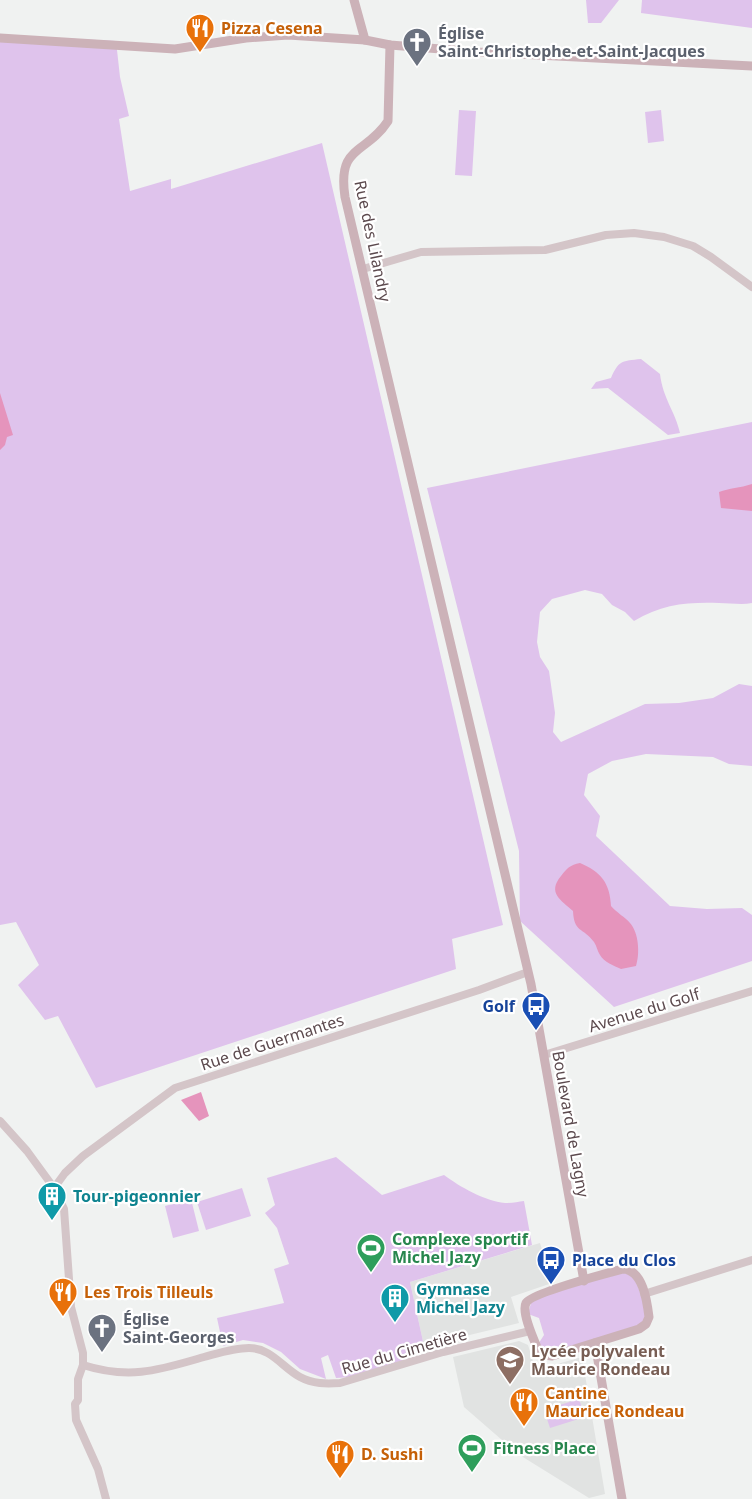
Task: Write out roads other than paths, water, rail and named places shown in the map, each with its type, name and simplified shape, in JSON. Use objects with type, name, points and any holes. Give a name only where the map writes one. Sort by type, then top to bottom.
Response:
[{"type":"main road","points":[[354,0],[365,40]]},
{"type":"main road","points":[[0,38],[175,49],[246,38],[288,35],[365,40],[390,45],[479,52],[752,66]]},
{"type":"main road","name":"Rue des Lilandry","points":[[390,45],[388,121],[382,130],[349,158],[343,173],[345,197],[528,972]]},
{"type":"main road","name":"Boulevard de Lagny","points":[[528,972],[584,1281]]},
{"type":"main road","points":[[623,1269],[630,1269],[636,1274],[644,1293],[649,1317],[646,1324],[639,1329],[552,1356],[539,1352],[525,1308],[528,1300],[623,1269]]},
{"type":"main road","points":[[595,1343],[622,1499]]},
{"type":"street","points":[[363,268],[421,252],[546,250],[606,235],[634,232],[664,237],[693,246],[752,287]]},
{"type":"street","name":"Rue de Guermantes","points":[[54,1188],[82,1156],[167,1093],[185,1083],[479,990],[528,972]]},
{"type":"street","name":"Avenue du Golf","points":[[544,1055],[752,991]]},
{"type":"street","points":[[0,1121],[27,1151],[54,1188],[64,1209],[70,1307],[83,1353],[83,1365],[78,1379],[78,1400],[75,1404],[76,1420],[98,1469],[106,1499]]},
{"type":"street","points":[[644,1293],[752,1260]]},
{"type":"street","name":"Rue du Cimetière","points":[[83,1365],[123,1374],[147,1372],[234,1349],[251,1348],[263,1350],[300,1377],[322,1384],[340,1383],[444,1352],[531,1331]]},
{"type":"place","name":"Pizza Cesena","points":[[200,54]]},
{"type":"place","name":"Église Saint-Christophe-et-Saint-Jacques","points":[[417,68]]},
{"type":"place","name":"Golf","points":[[536,1032]]},
{"type":"place","name":"Tour-pigeonnier","points":[[52,1222]]},
{"type":"place","name":"Complexe sportif Michel Jazy","points":[[371,1274]]},
{"type":"place","name":"Place du Clos","points":[[551,1286]]},
{"type":"place","name":"Les Trois Tilleuls","points":[[63,1318]]},
{"type":"place","name":"Gymnase Michel Jazy","points":[[395,1324]]},
{"type":"place","name":"Église Saint-Georges","points":[[102,1354]]},
{"type":"place","name":"Lycée polyvalent Maurice Rondeau","points":[[510,1386]]},
{"type":"place","name":"Cantine Maurice Rondeau","points":[[524,1428]]},
{"type":"place","name":"Fitness Place","points":[[472,1474]]},
{"type":"place","name":"D. Sushi","points":[[340,1480]]}]
